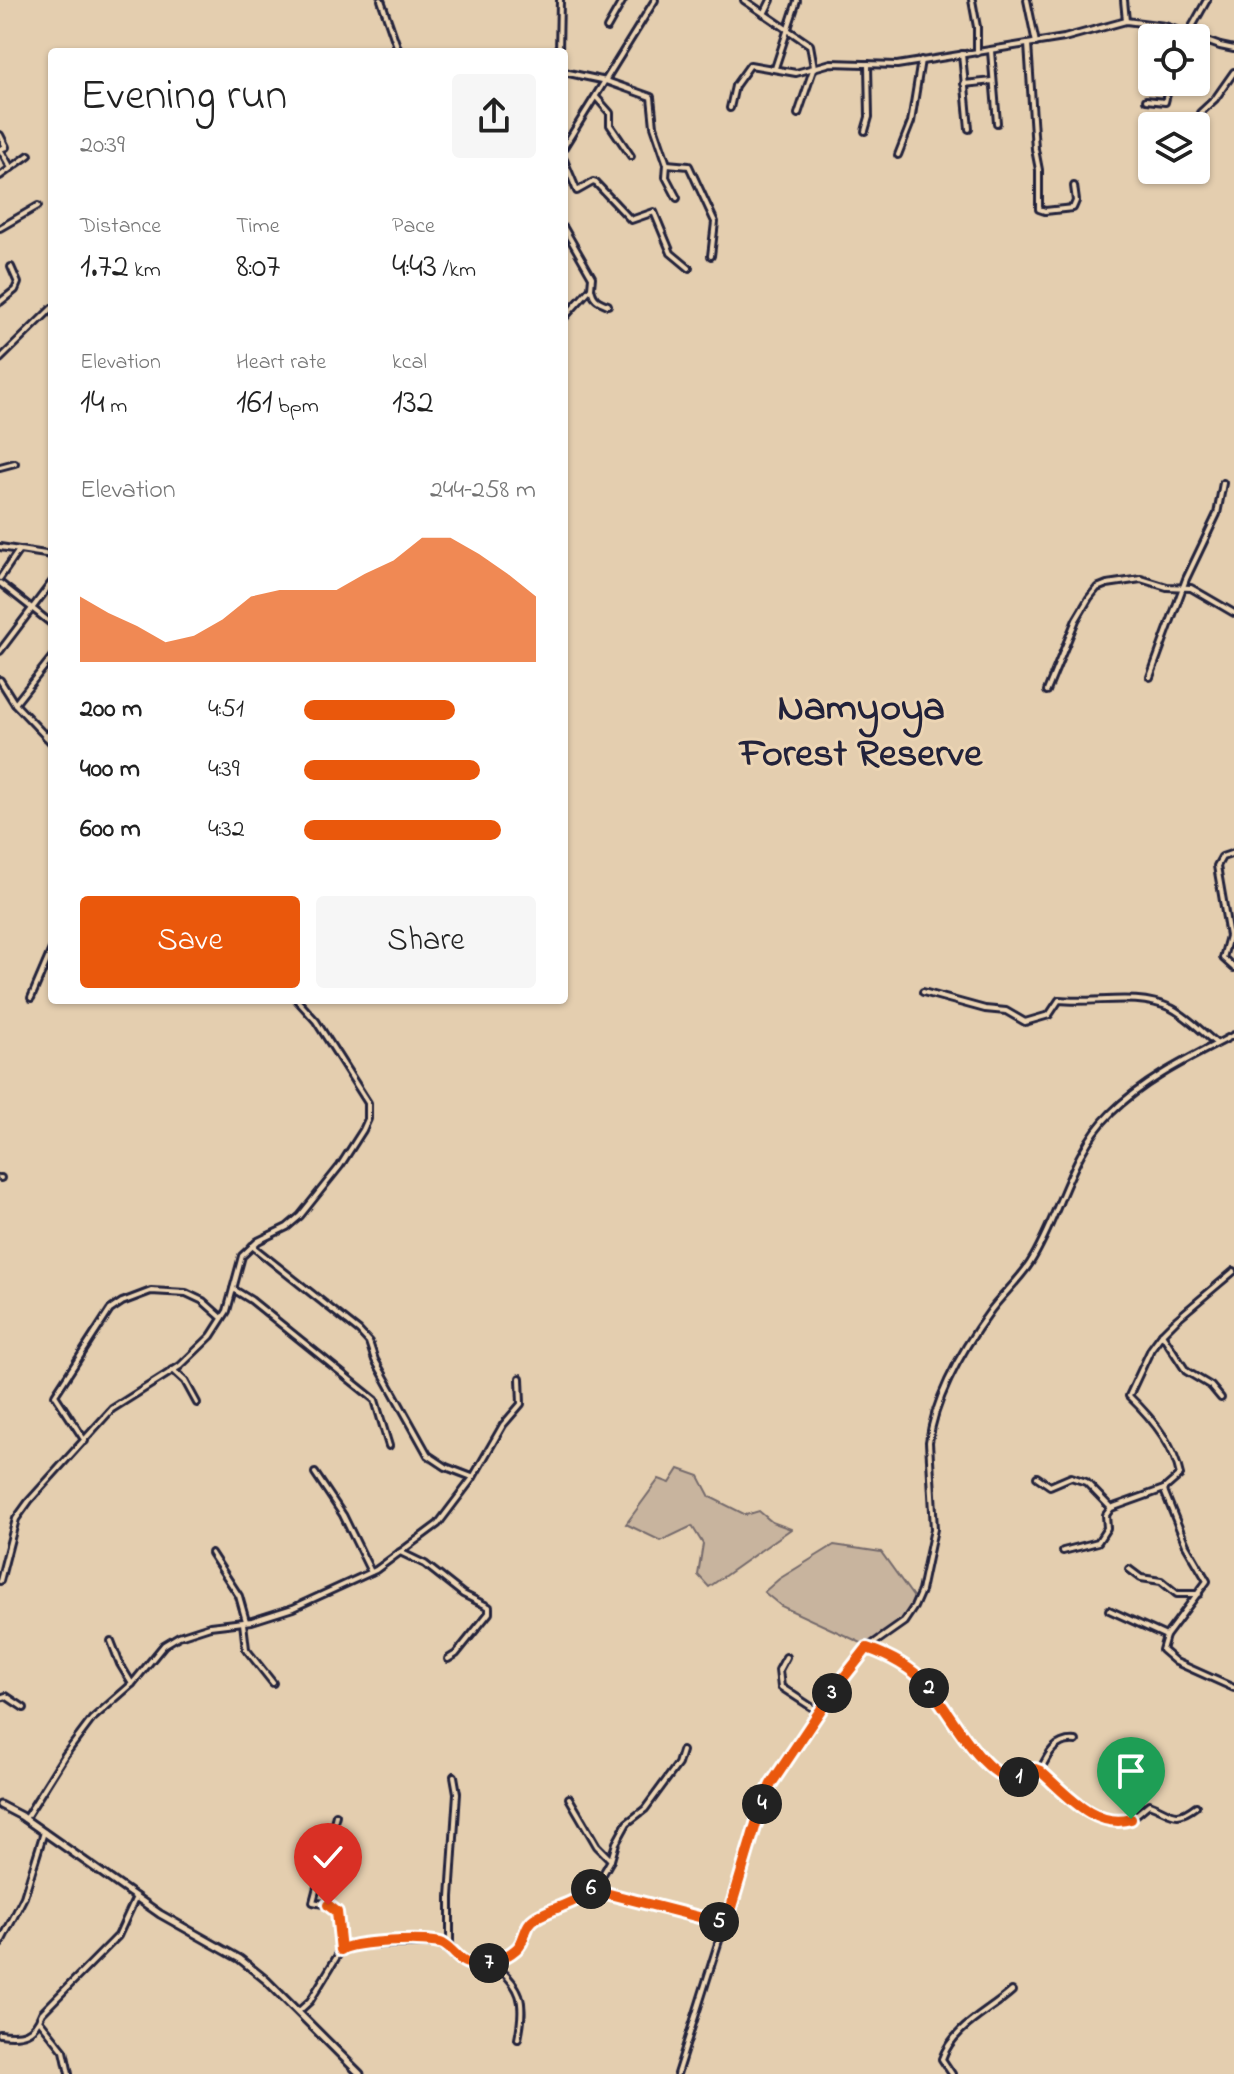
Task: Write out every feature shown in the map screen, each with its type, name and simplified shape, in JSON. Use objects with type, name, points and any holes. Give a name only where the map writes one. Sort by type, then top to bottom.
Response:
[{"type":"street","points":[[381,0],[398,48]]},
{"type":"street","points":[[559,48],[560,0]]},
{"type":"street","points":[[607,28],[623,0]]},
{"type":"street","points":[[568,141],[655,0]]},
{"type":"street","points":[[744,0],[810,45],[814,67],[798,114]]},
{"type":"street","points":[[764,14],[771,0]]},
{"type":"street","points":[[972,0],[977,27],[977,53]]},
{"type":"street","points":[[1027,0],[1036,43]]},
{"type":"street","points":[[1124,0],[1126,21]]},
{"type":"street","points":[[1194,24],[1207,0]]},
{"type":"street","points":[[775,68],[797,1]]},
{"type":"street","points":[[730,108],[734,90],[746,68],[752,65],[796,73],[831,63],[897,65],[1064,38],[1126,21],[1153,24]]},
{"type":"street","points":[[1210,42],[1234,49]]},
{"type":"street","points":[[1028,44],[1039,170],[1039,209],[1073,208],[1076,201],[1074,186]]},
{"type":"street","points":[[991,51],[997,123]]},
{"type":"street","points":[[962,54],[969,129]]},
{"type":"street","points":[[898,155],[911,122],[921,60]]},
{"type":"street","points":[[865,131],[869,117],[868,64]]},
{"type":"street","points":[[1201,112],[1215,99],[1234,72]]},
{"type":"street","points":[[568,73],[606,81],[651,97],[654,126],[667,164],[666,177],[677,198]]},
{"type":"street","points":[[964,84],[993,81]]},
{"type":"street","points":[[1146,100],[1164,103],[1166,96]]},
{"type":"street","points":[[596,97],[610,113],[610,125],[631,156]]},
{"type":"street","points":[[0,135],[6,147],[0,149],[11,168]]},
{"type":"street","points":[[0,176],[29,155]]},
{"type":"street","points":[[667,164],[689,166],[715,222],[711,256]]},
{"type":"street","points":[[568,170],[577,191],[596,183],[615,206],[632,220],[654,212],[671,253],[689,268]]},
{"type":"street","points":[[0,228],[38,206]]},
{"type":"street","points":[[568,234],[592,273],[592,296],[608,305]]},
{"type":"street","points":[[0,302],[15,290],[18,283],[11,267]]},
{"type":"street","points":[[568,314],[591,288]]},
{"type":"street","points":[[0,359],[48,312]]},
{"type":"street","points":[[0,467],[15,463]]},
{"type":"street","points":[[1150,677],[1184,586],[1217,514],[1223,483]]},
{"type":"street","points":[[0,547],[48,554]]},
{"type":"street","points":[[19,549],[0,581],[48,621]]},
{"type":"street","points":[[1047,691],[1065,643],[1097,588],[1141,579],[1167,587],[1184,586],[1217,601],[1234,613]]},
{"type":"street","points":[[0,651],[48,587]]},
{"type":"street","points":[[15,704],[48,662]]},
{"type":"street","points":[[0,680],[15,704],[46,737],[48,735]]},
{"type":"street","points":[[1234,853],[1222,857],[1217,866],[1229,936],[1223,958],[1234,968]]},
{"type":"street","points":[[31,998],[48,958]]},
{"type":"street","points":[[923,992],[985,1009],[1006,1011],[1025,1022],[1049,1015],[1059,1000],[1139,1000],[1175,1010],[1216,1043]]},
{"type":"street","points":[[0,1581],[18,1516],[112,1409],[173,1370],[205,1343],[222,1319],[242,1256],[252,1246],[300,1216],[353,1148],[368,1119],[368,1103],[316,1021],[301,1004]]},
{"type":"street","points":[[677,2074],[765,1796],[776,1775],[850,1668],[867,1648],[904,1622],[921,1591],[934,1529],[931,1429],[941,1400],[969,1345],[992,1308],[1030,1263],[1086,1145],[1103,1121],[1141,1090],[1234,1035]]},
{"type":"street","points":[[252,1246],[359,1331],[369,1342],[375,1360],[428,1455],[446,1467],[473,1477]]},
{"type":"street","points":[[1063,1551],[1098,1542],[1107,1528],[1106,1515],[1111,1508],[1164,1489],[1180,1475],[1176,1457],[1151,1417],[1129,1396],[1151,1349],[1162,1334],[1234,1271]]},
{"type":"street","points":[[233,1289],[251,1300],[375,1400],[389,1446]]},
{"type":"street","points":[[85,1441],[55,1395],[114,1307],[144,1293],[186,1293],[203,1301],[222,1319]]},
{"type":"street","points":[[1162,1334],[1186,1371],[1211,1386],[1221,1398]]},
{"type":"street","points":[[173,1370],[187,1385],[197,1403]]},
{"type":"street","points":[[25,1819],[92,1719],[132,1684],[157,1653],[174,1638],[210,1626],[245,1622],[309,1602],[372,1573],[438,1524],[473,1477],[503,1425],[521,1404],[520,1378]]},
{"type":"street","points":[[315,1473],[343,1515],[372,1573]]},
{"type":"street","points":[[1037,1477],[1050,1486],[1071,1477],[1086,1482],[1111,1508]]},
{"type":"street","points":[[1164,1489],[1186,1545],[1207,1581],[1166,1636],[1162,1650],[1168,1657],[1234,1688]]},
{"type":"street","points":[[400,1552],[425,1564],[463,1594],[489,1607],[489,1613],[456,1654],[448,1659]]},
{"type":"street","points":[[211,1553],[239,1596],[245,1622],[246,1649],[273,1683]]},
{"type":"street","points":[[1129,1569],[1141,1578],[1161,1581],[1177,1594],[1199,1594]]},
{"type":"street","points":[[1109,1610],[1166,1636]]},
{"type":"street","points":[[111,1641],[132,1684]]},
{"type":"street","points":[[867,1648],[897,1660],[925,1682],[973,1750],[1003,1776],[1017,1778],[1035,1769],[1040,1771],[1070,1800],[1114,1821],[1131,1819],[1149,1804],[1177,1817],[1196,1806]]},
{"type":"street","points":[[786,1657],[779,1670],[781,1687],[819,1712]]},
{"type":"street","points":[[0,1698],[6,1696],[24,1708]]},
{"type":"street","points":[[1040,1771],[1054,1746],[1076,1741]]},
{"type":"street","points":[[298,2012],[310,2001],[347,1945],[440,1943],[470,1964],[492,1962],[516,1950],[527,1927],[537,1917],[582,1896],[590,1889],[611,1860],[627,1823],[645,1809],[678,1764],[682,1751]]},
{"type":"street","points":[[450,1951],[457,1793],[454,1776]]},
{"type":"street","points":[[569,1798],[597,1846],[611,1860]]},
{"type":"street","points":[[0,1805],[175,1923],[240,1959],[266,1980],[360,2074]]},
{"type":"street","points":[[336,1815],[313,1903],[328,1905],[337,1912],[341,1950]]},
{"type":"street","points":[[0,1944],[24,1897],[44,1832]]},
{"type":"street","points":[[590,1889],[726,1924]]},
{"type":"street","points":[[0,2034],[29,2032],[40,2021],[42,2013],[118,1936],[136,1897]]},
{"type":"street","points":[[492,1962],[518,1988],[522,2012],[518,2039]]},
{"type":"street","points":[[952,2074],[942,2059],[948,2044],[1012,1991]]},
{"type":"street","points":[[40,2021],[64,2051],[69,2074]]},
{"type":"shaded area","points":[[679,1469],[699,1476],[710,1497],[746,1515],[759,1511],[772,1522],[791,1529],[709,1587],[698,1575],[703,1544],[692,1526],[661,1541],[626,1524],[659,1479],[670,1483]]},
{"type":"shaded area","points":[[834,1545],[881,1552],[917,1602],[902,1620],[868,1646],[781,1606],[764,1592],[779,1579]]},
{"type":"district","name":"Namyoya Forest Reserve","points":[[861,732]]},
{"type":"route","points":[[328,1905],[337,1912],[341,1950],[347,1945],[362,1943],[440,1943],[470,1964],[489,1963],[516,1950],[527,1927],[537,1917],[582,1896],[590,1889],[726,1924],[761,1807],[771,1784],[834,1690],[867,1648],[897,1660],[925,1682],[973,1750],[1003,1776],[1017,1778],[1035,1769],[1078,1805],[1114,1821],[1131,1819]]}]
